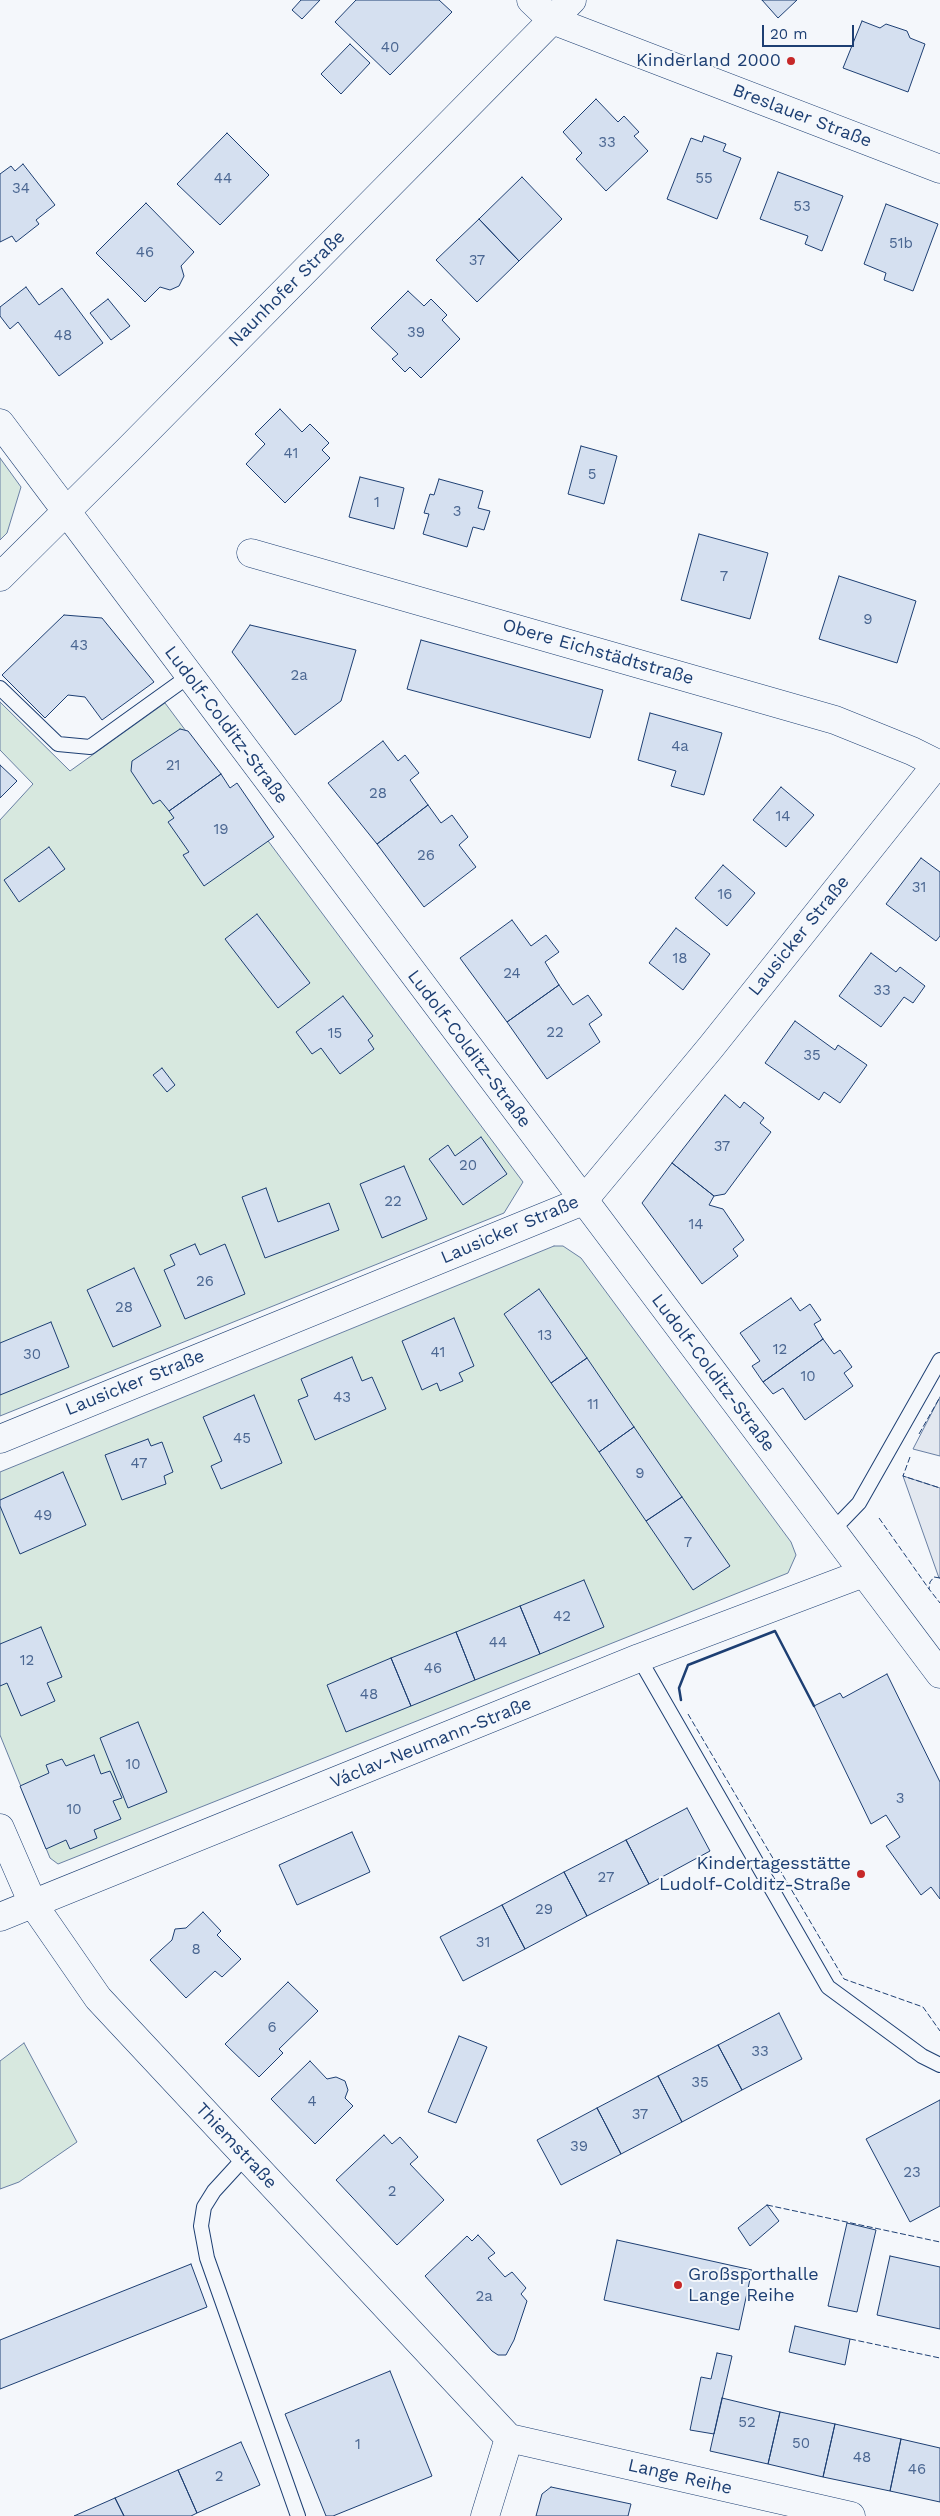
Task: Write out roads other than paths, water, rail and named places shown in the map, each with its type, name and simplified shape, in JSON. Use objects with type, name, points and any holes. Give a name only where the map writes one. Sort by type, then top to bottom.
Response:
[{"type":"street","name":"Breslauer Straße","points":[[530,0],[552,20],[940,169]]},
{"type":"street","name":"Naunhofer Straße","points":[[0,576],[572,0]]},
{"type":"street","name":"Ludolf-Colditz-Straße","points":[[0,423],[940,1674]]},
{"type":"street","name":"Obere Eichstädtstraße","points":[[251,553],[835,720],[912,751],[938,764]]},
{"type":"street","name":"Lausicker Straße","points":[[0,1439],[583,1201],[938,764]]},
{"type":"street","name":"Václav-Neumann-Straße","points":[[0,1917],[639,1658],[864,1573]]},
{"type":"street","name":"Thiemstraße","points":[[0,1828],[33,1904],[98,1998],[509,2438]]},
{"type":"street","points":[[486,2516],[509,2438]]},
{"type":"street","name":"Lange Reihe","points":[[509,2438],[851,2516]]},
{"type":"lane","points":[[0,688],[58,744],[90,747],[189,676]]},
{"type":"lane","points":[[832,1531],[858,1503],[940,1360]]},
{"type":"lane","points":[[639,1658],[828,1987],[922,2056],[940,2065]]},
{"type":"lane","points":[[246,2156],[214,2191],[204,2207],[202,2226],[207,2258],[298,2516]]},
{"type":"place","name":"Kinderland 2000","points":[[791,61]]},
{"type":"place","name":"Kindertagesstätte Ludolf-Colditz-Straße","points":[[861,1874]]},
{"type":"place","name":"Großsporthalle Lange Reihe","points":[[678,2285]]}]
